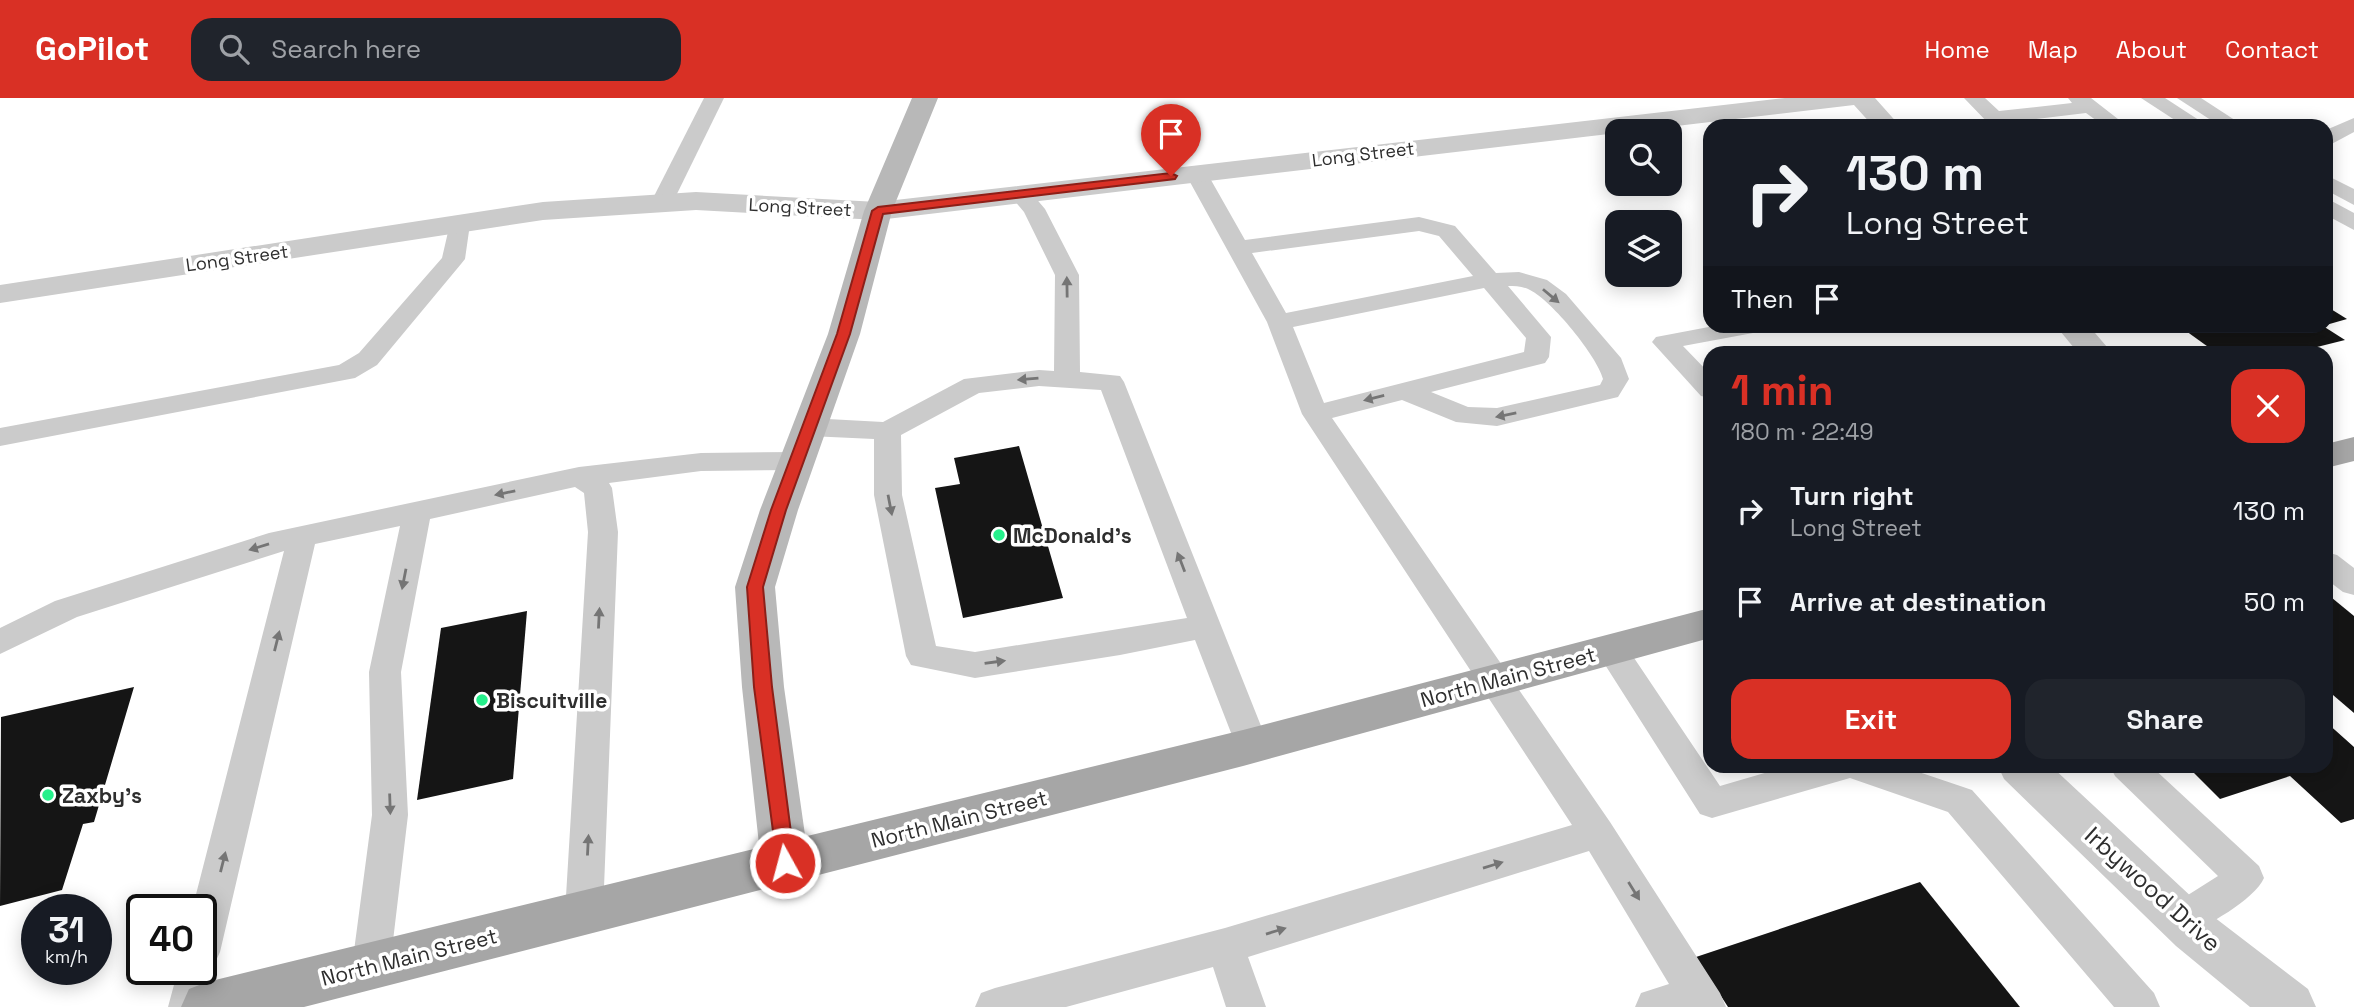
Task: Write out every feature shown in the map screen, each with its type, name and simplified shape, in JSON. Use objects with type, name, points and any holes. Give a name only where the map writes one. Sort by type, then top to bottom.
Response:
[{"type":"main road","points":[[2333,454],[2354,449]]},
{"type":"main road","name":"North Main Street","points":[[207,1007],[1252,746],[1703,624]]},
{"type":"street","points":[[785,863],[763,687],[755,587],[797,461],[844,334],[878,211],[925,98]]},
{"type":"street","name":"Long Street","points":[[0,294],[543,211],[696,201],[878,211],[1852,98]]},
{"type":"street","points":[[1861,98],[1880,119]]},
{"type":"street","points":[[2078,333],[2090,346]]},
{"type":"street","name":"Irbywood Drive","points":[[2027,773],[2182,919],[2290,1007]]},
{"type":"lane","points":[[661,204],[714,98]]},
{"type":"lane","points":[[1974,98],[1996,119]]},
{"type":"lane","points":[[2151,98],[2186,119]]},
{"type":"lane","points":[[2188,98],[2222,119]]},
{"type":"lane","points":[[2012,119],[2084,102],[2107,119]]},
{"type":"lane","points":[[2333,134],[2354,124]]},
{"type":"lane","points":[[1196,173],[1279,322],[1315,414],[1597,833],[1702,1000],[1655,1007]]},
{"type":"lane","points":[[2333,185],[2354,198]]},
{"type":"lane","points":[[1020,194],[1034,209],[1067,275],[1068,380]]},
{"type":"lane","points":[[2333,210],[2354,223]]},
{"type":"lane","points":[[0,437],[346,372],[369,359],[453,259],[458,224]]},
{"type":"lane","points":[[1237,248],[1419,224],[1447,231],[1539,337],[1536,357],[1315,414]]},
{"type":"lane","points":[[1279,322],[1487,280],[1518,279],[1539,285],[1557,299],[1612,364],[1616,379],[1609,391],[1497,418],[1465,416],[1404,391]]},
{"type":"lane","points":[[1703,383],[1665,342],[1714,333]]},
{"type":"lane","points":[[809,427],[887,431],[973,384],[1039,378],[1111,382],[1252,746]]},
{"type":"lane","points":[[887,431],[888,495],[922,656],[975,665],[1120,643],[1206,626]]},
{"type":"lane","points":[[0,642],[66,609],[269,544],[579,477],[701,462],[797,461]]},
{"type":"lane","points":[[579,477],[598,488],[603,532],[584,913]]},
{"type":"lane","points":[[371,966],[390,815],[385,672],[417,512]]},
{"type":"lane","points":[[215,894],[302,537]]},
{"type":"lane","points":[[2333,569],[2354,584]]},
{"type":"lane","points":[[1611,649],[1712,803],[1818,773]]},
{"type":"lane","points":[[1877,773],[1961,801],[2140,1007]]},
{"type":"lane","points":[[2134,773],[2246,878],[2182,919]]},
{"type":"lane","points":[[995,1007],[1225,946],[1597,833]]},
{"type":"lane","points":[[1225,946],[1246,1007]]},
{"type":"lane","points":[[188,1007],[193,985]]},
{"type":"building","points":[[2333,310],[2347,319],[2333,323]]},
{"type":"building","points":[[2333,332],[2345,340],[2321,346],[2207,346],[2189,333]]},
{"type":"building","points":[[1019,446],[1063,598],[963,618],[935,488],[960,484],[954,458]]},
{"type":"building","points":[[2333,599],[2354,616],[2354,713],[2333,695]]},
{"type":"building","points":[[527,611],[513,779],[417,800],[441,628]]},
{"type":"building","points":[[134,687],[94,822],[83,824],[62,890],[46,894],[21,894],[21,901],[0,906],[1,717]]},
{"type":"building","points":[[2333,728],[2354,747],[2354,819],[2341,823],[2290,776],[2220,799],[2194,773],[2333,773]]},
{"type":"building","points":[[1920,882],[2020,1007],[1728,1007],[1696,957]]},
{"type":"place","name":"McDonald's","points":[[999,535]]},
{"type":"place","name":"Biscuitville","points":[[482,700]]},
{"type":"place","name":"Zaxby's","points":[[48,795]]},
{"type":"route","points":[[785,863],[763,687],[755,587],[779,510],[844,334],[878,211],[955,204],[1171,176]]}]
